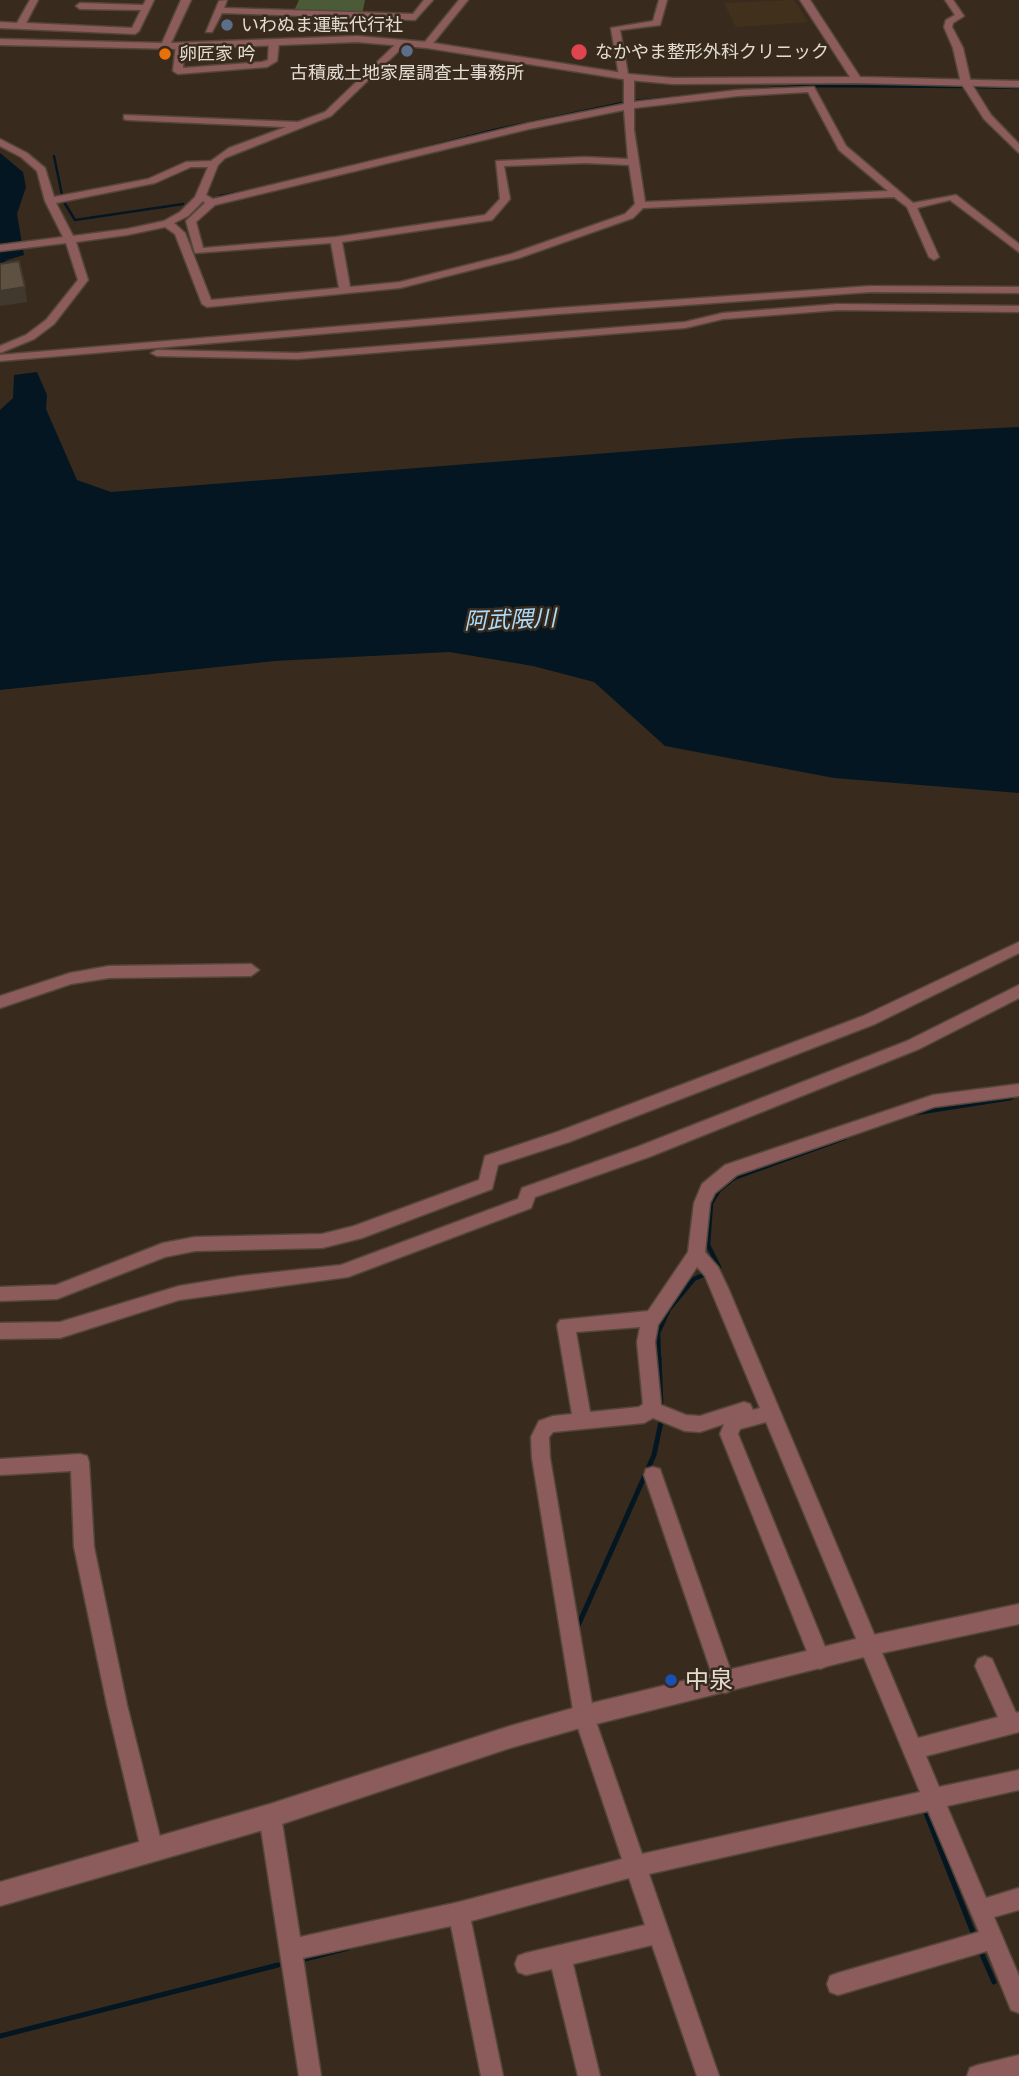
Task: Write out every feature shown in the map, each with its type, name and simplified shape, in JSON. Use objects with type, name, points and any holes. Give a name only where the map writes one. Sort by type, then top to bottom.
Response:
[{"type":"street","points":[[20,26],[34,0]]},
{"type":"street","points":[[165,46],[186,0]]},
{"type":"street","points":[[209,30],[223,0]]},
{"type":"street","points":[[219,10],[415,18],[429,0]]},
{"type":"street","points":[[427,45],[464,0]]},
{"type":"street","points":[[640,205],[633,162],[626,77],[615,28],[657,23],[663,0]]},
{"type":"street","points":[[805,0],[857,80]]},
{"type":"street","points":[[949,0],[960,16],[949,22],[948,27],[958,48],[966,83],[986,117],[1018,148]]},
{"type":"street","points":[[0,25],[135,31],[148,4],[82,3],[68,28]]},
{"type":"street","points":[[0,42],[179,46],[342,38],[427,45],[626,77],[673,81],[857,80],[1019,84]]},
{"type":"street","points":[[179,46],[178,71],[264,65],[272,61],[274,42]]},
{"type":"street","points":[[0,248],[167,223],[184,214],[200,198],[214,164],[232,150],[328,114],[403,42]]},
{"type":"street","points":[[633,162],[499,163],[505,199],[488,219],[336,240],[199,251],[191,221],[211,203],[529,126],[628,106],[738,93],[811,89],[842,148],[911,206],[933,257]]},
{"type":"street","points":[[127,117],[304,124]]},
{"type":"street","points":[[0,142],[24,155],[43,170],[50,201],[83,280],[50,322],[30,337],[0,350]]},
{"type":"street","points":[[50,201],[151,181],[189,164],[214,164]]},
{"type":"street","points":[[167,223],[180,233],[207,304],[400,285],[500,261],[629,216],[640,205],[897,194]]},
{"type":"street","points":[[911,206],[952,197],[1019,249]]},
{"type":"street","points":[[200,198],[206,198],[211,203]]},
{"type":"street","points":[[336,240],[345,291]]},
{"type":"street","points":[[0,358],[558,311],[858,290],[1019,290]]},
{"type":"street","points":[[60,352],[298,356],[685,324],[723,316],[838,307],[1019,309]]},
{"type":"street","points":[[0,1294],[57,1292],[163,1250],[194,1244],[322,1241],[356,1233],[486,1184],[491,1161],[563,1137],[869,1020],[1019,947]]},
{"type":"street","points":[[0,1002],[70,979],[109,972],[251,970]]},
{"type":"street","points":[[0,1331],[60,1330],[179,1293],[240,1283],[342,1272],[525,1203],[528,1193],[643,1152],[913,1045],[1019,991]]},
{"type":"street","points":[[708,2076],[584,1716],[541,1458],[540,1437],[545,1427],[644,1415],[650,1409],[653,1401],[646,1342],[654,1318],[696,1254],[702,1203],[708,1189],[731,1170],[933,1101],[1017,1094]]},
{"type":"street","points":[[696,1254],[712,1272],[868,1646],[983,1910],[1019,2002]]},
{"type":"street","points":[[582,1421],[566,1325],[654,1318]]},
{"type":"street","points":[[650,1409],[685,1423],[700,1424],[769,1408]]},
{"type":"street","points":[[769,1408],[734,1423],[729,1434],[820,1659]]},
{"type":"street","points":[[0,1467],[80,1462],[84,1547],[105,1652],[152,1849]]},
{"type":"street","points":[[653,1475],[725,1683]]},
{"type":"street","points":[[0,1894],[270,1816],[510,1737],[584,1716],[868,1646],[1019,1614]]},
{"type":"street","points":[[913,1749],[1015,1723],[985,1680]]},
{"type":"street","points":[[290,1950],[458,1913],[635,1866],[1019,1780]]},
{"type":"street","points":[[270,1816],[310,2076]]},
{"type":"street","points":[[983,1910],[1019,1899]]},
{"type":"street","points":[[458,1913],[492,2076]]},
{"type":"street","points":[[526,1964],[659,1933]]},
{"type":"street","points":[[838,1984],[994,1938]]},
{"type":"street","points":[[560,1956],[589,2076]]},
{"type":"street","points":[[978,2076],[1019,2066]]},
{"type":"shaded area","points":[[794,0],[808,22],[736,27],[724,3]]},
{"type":"green space","points":[[299,0],[365,0],[362,15],[294,11]]},
{"type":"water","points":[[0,153],[23,172],[26,187],[17,214],[24,255],[0,265]]},
{"type":"water","name":"阿武隈川","points":[[37,372],[47,395],[46,409],[77,480],[111,492],[799,438],[1019,427],[1019,793],[834,778],[665,746],[594,682],[533,666],[449,652],[275,661],[0,690],[0,410],[13,398],[14,375]]},
{"type":"building","points":[[19,261],[25,287],[0,291],[0,264]]},
{"type":"waterway","points":[[758,89],[803,86],[963,87]]},
{"type":"waterway","points":[[974,87],[1019,88]]},
{"type":"waterway","points":[[635,101],[707,94]]},
{"type":"waterway","points":[[405,153],[494,130],[622,103]]},
{"type":"waterway","points":[[54,156],[62,195]]},
{"type":"waterway","points":[[354,165],[383,158]]},
{"type":"waterway","points":[[220,196],[247,191]]},
{"type":"waterway","points":[[64,202],[75,220],[183,204]]},
{"type":"waterway","points":[[916,1113],[1011,1098]]},
{"type":"waterway","points":[[719,1267],[708,1245],[711,1203],[719,1190],[734,1178],[845,1138]]},
{"type":"waterway","points":[[659,1360],[658,1333],[669,1309],[694,1279],[703,1275]]},
{"type":"waterway","points":[[659,1358],[661,1406]]},
{"type":"waterway","points":[[577,1628],[654,1455],[661,1422]]},
{"type":"waterway","points":[[924,1808],[974,1935]]},
{"type":"waterway","points":[[305,1959],[348,1948]]},
{"type":"waterway","points":[[980,1950],[994,1982]]},
{"type":"waterway","points":[[0,2036],[278,1965]]},
{"type":"place","name":"いわぬま運転代行社","points":[[227,25]]},
{"type":"place","name":"古積威土地家屋調査士事務所","points":[[407,51]]},
{"type":"place","name":"なかやま整形外科クリニック","points":[[579,52]]},
{"type":"place","name":"卵匠家 吟","points":[[165,54]]},
{"type":"place","name":"中泉","points":[[671,1680]]}]
